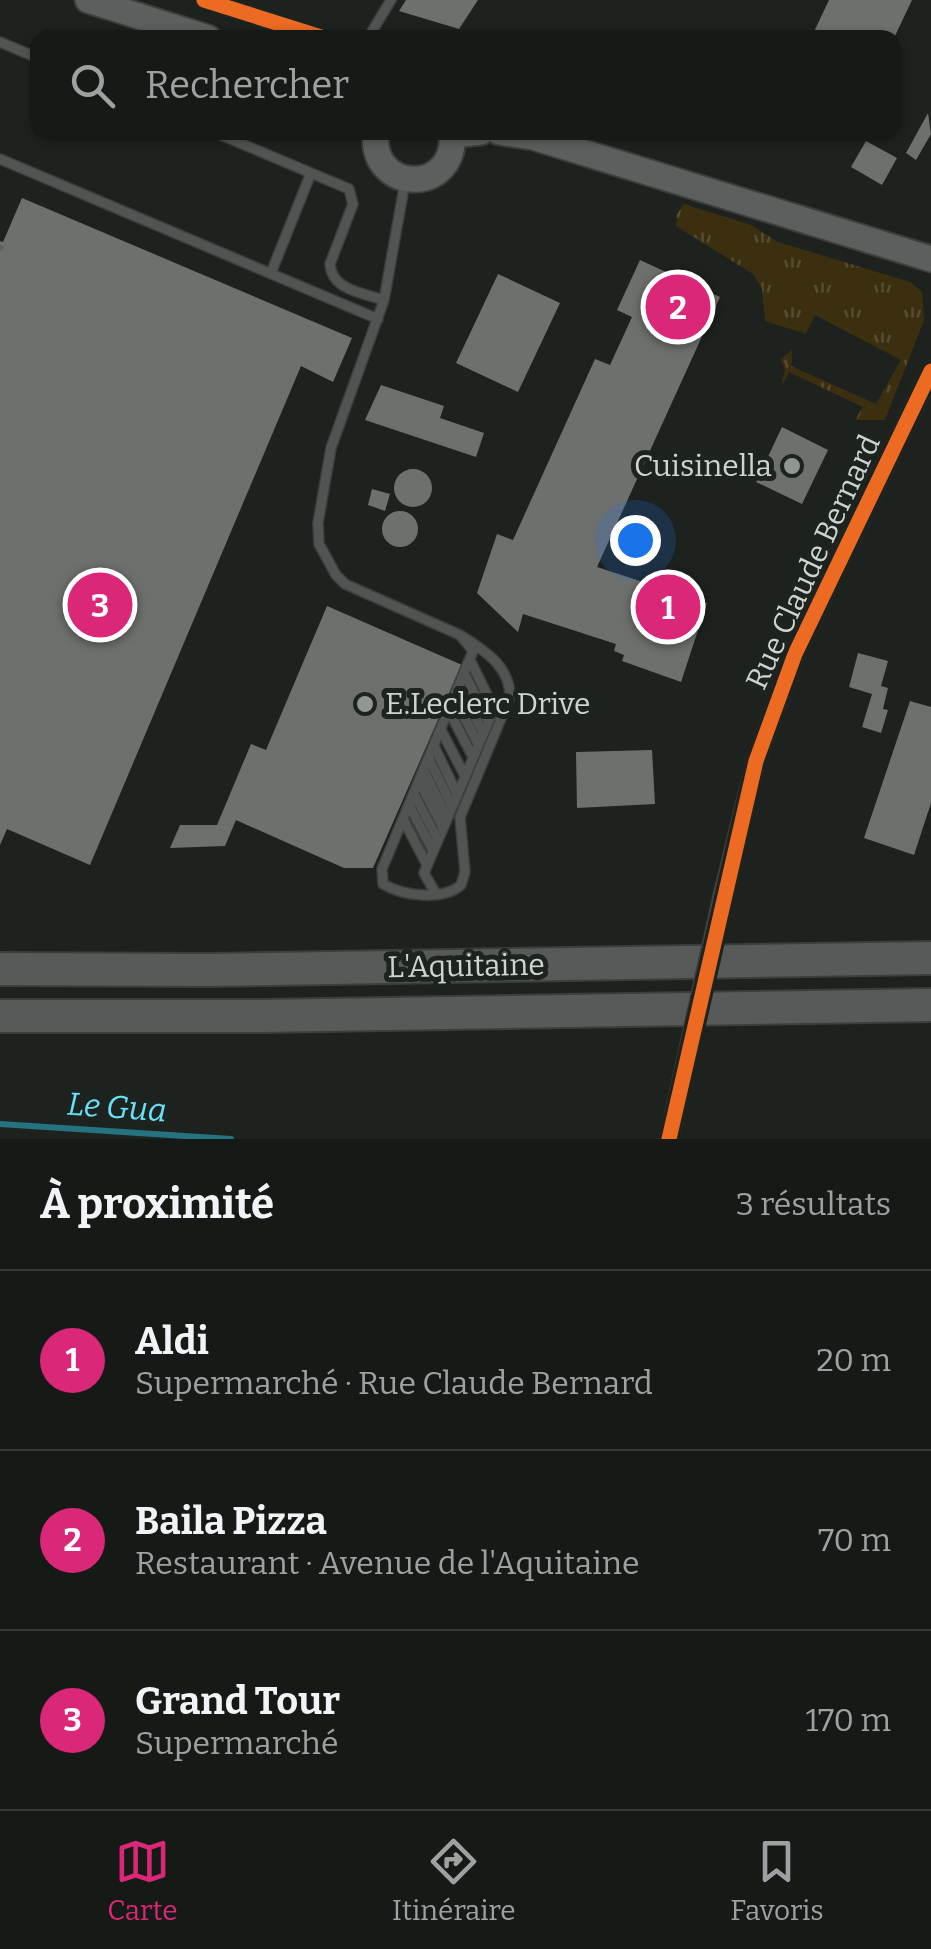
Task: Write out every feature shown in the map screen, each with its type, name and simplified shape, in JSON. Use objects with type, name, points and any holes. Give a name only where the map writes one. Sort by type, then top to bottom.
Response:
[{"type":"highway","name":"L'Aquitaine","points":[[0,969],[207,970],[931,958]]},
{"type":"highway","name":"L'Aquitaine","points":[[0,1016],[262,1016],[931,1005]]},
{"type":"main road","points":[[88,0],[183,30]]},
{"type":"main road","points":[[376,140],[377,154],[384,166],[405,179],[418,180],[440,170],[448,160],[451,140]]},
{"type":"main road","points":[[543,140],[931,258]]},
{"type":"street","name":"Rue Claude Bernard","points":[[670,1139],[756,761],[795,654],[931,371]]},
{"type":"lane","points":[[373,30],[392,0]]},
{"type":"lane","points":[[0,42],[30,55]]},
{"type":"lane","points":[[233,140],[348,189],[353,204],[330,264],[332,278],[384,300]]},
{"type":"lane","points":[[0,159],[378,319]]},
{"type":"lane","points":[[271,273],[310,173]]},
{"type":"lane","points":[[405,179],[384,300],[330,448],[317,534],[336,575],[345,584],[460,635],[484,650],[500,666],[510,697],[460,817],[464,880],[453,892],[397,892],[384,884],[382,869],[474,651],[460,635]]},
{"type":"lane","points":[[436,894],[424,874],[494,709],[470,660]]},
{"type":"lane","points":[[464,673],[488,721]]},
{"type":"lane","points":[[459,685],[484,733]]},
{"type":"lane","points":[[454,697],[478,744]]},
{"type":"lane","points":[[448,710],[473,757]]},
{"type":"lane","points":[[441,729],[465,776]]},
{"type":"lane","points":[[434,746],[457,794]]},
{"type":"lane","points":[[428,758],[452,806]]},
{"type":"lane","points":[[424,770],[445,823]]},
{"type":"lane","points":[[419,781],[445,823]]},
{"type":"lane","points":[[414,793],[438,840]]},
{"type":"lane","points":[[409,806],[433,851]]},
{"type":"lane","points":[[403,819],[427,865]]},
{"type":"path","points":[[0,250],[3,242]]},
{"type":"green space","points":[[684,204],[751,225],[778,242],[910,282],[922,292],[924,320],[885,420],[855,420],[863,407],[789,372],[781,387],[785,370],[781,359],[792,350],[791,366],[876,404],[901,360],[815,315],[806,334],[765,321],[762,288],[753,274],[676,226],[677,214]]},
{"type":"building","points":[[406,0],[478,0],[459,29],[399,11]]},
{"type":"building","points":[[829,0],[912,0],[898,30],[815,30]]},
{"type":"building","points":[[928,113],[931,134],[916,160],[906,153]]},
{"type":"building","points":[[866,141],[897,158],[882,185],[851,167]]},
{"type":"building","points":[[22,198],[352,338],[333,382],[301,366],[90,865],[7,829],[0,845],[0,241],[3,242]]},
{"type":"building","points":[[640,260],[720,297],[597,567],[707,603],[681,682],[622,661],[624,655],[614,651],[616,644],[523,614],[518,632],[477,593],[497,534],[513,540],[595,359],[610,365],[632,317],[617,310]]},
{"type":"building","points":[[498,274],[560,303],[518,392],[456,363]]},
{"type":"building","points":[[381,385],[444,406],[440,418],[484,433],[476,457],[365,420]]},
{"type":"building","name":"Cuisinella","points":[[782,427],[828,450],[802,504],[756,482]]},
{"type":"building","points":[[413,469],[426,475],[432,488],[426,501],[413,507],[400,501],[394,488],[400,475]]},
{"type":"building","points":[[372,489],[390,494],[385,511],[368,505]]},
{"type":"building","points":[[400,511],[413,516],[418,529],[413,542],[400,547],[387,542],[382,529],[387,516]]},
{"type":"building","name":"E.Leclerc Drive","points":[[327,606],[462,665],[373,868],[344,868],[236,820],[225,846],[170,848],[180,825],[217,825],[251,744],[266,750]]},
{"type":"building","points":[[858,653],[888,661],[881,686],[888,688],[883,709],[888,710],[881,733],[862,727],[872,694],[849,687]]},
{"type":"building","points":[[910,701],[931,707],[931,803],[914,855],[864,838]]},
{"type":"building","points":[[652,750],[655,804],[577,808],[576,752]]},
{"type":"waterway","name":"Le Gua","points":[[0,1124],[231,1139]]},
{"type":"cycle path","points":[[204,0],[299,30]]},
{"type":"cycle path","points":[[669,1139],[756,761],[795,654],[931,371]]},
{"type":"place","name":"Baila Pizza","points":[[678,307]]},
{"type":"place","name":"Cuisinella","points":[[792,466]]},
{"type":"place","name":"Grand Tour","points":[[100,605]]},
{"type":"place","name":"Aldi","points":[[668,607]]},
{"type":"place","name":"E.Leclerc Drive","points":[[365,704]]}]
